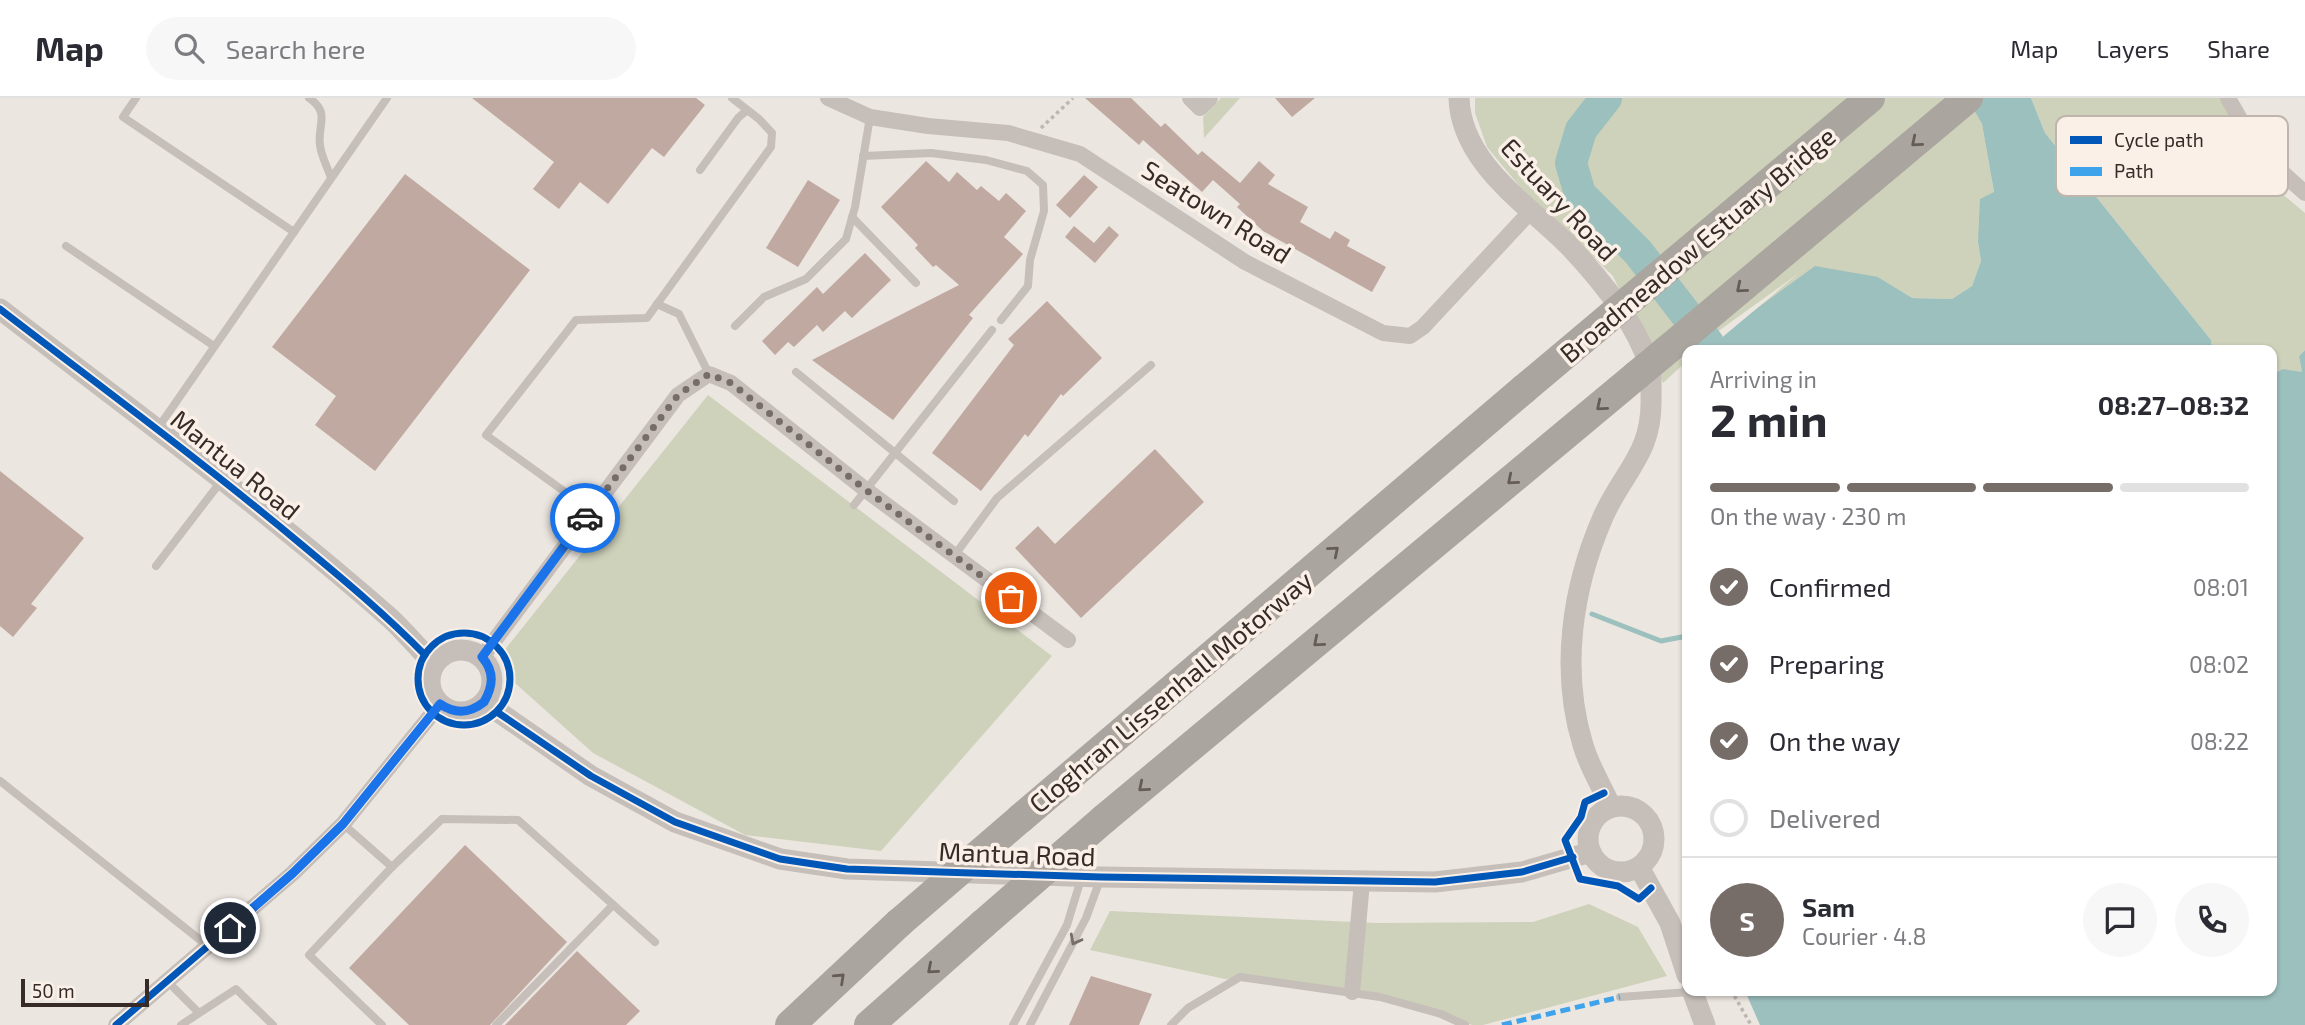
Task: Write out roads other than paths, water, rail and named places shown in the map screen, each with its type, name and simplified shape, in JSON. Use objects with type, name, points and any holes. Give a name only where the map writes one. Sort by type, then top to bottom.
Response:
[{"type":"highway","name":"Broadmeadow Estuary Bridge","points":[[1524,389],[1870,98]]},
{"type":"highway","points":[[869,1025],[1104,820],[1968,98]]},
{"type":"highway","name":"Cloghran Lissenhall Motorway","points":[[790,1025],[899,923],[1524,389]]},
{"type":"street","name":"Seatown Road","points":[[828,98],[870,117],[928,126],[1008,133],[1080,154],[1245,262],[1383,333],[1410,336],[1423,327],[1530,212]]},
{"type":"street","points":[[1190,98],[1200,108],[1210,98]]},
{"type":"street","name":"Estuary Road","points":[[1459,98],[1465,128],[1481,158],[1530,212],[1569,246],[1593,274],[1636,337],[1650,367],[1652,412],[1647,440],[1634,467],[1603,516],[1574,606],[1572,697],[1583,746],[1611,807]]},
{"type":"street","points":[[2228,98],[2238,116]]},
{"type":"street","points":[[2288,178],[2305,193]]},
{"type":"street","name":"Mantua Road","points":[[3,316],[158,428],[392,620],[434,664]]},
{"type":"street","points":[[482,657],[678,395],[709,374],[731,383],[866,490],[1068,640]]},
{"type":"street","points":[[456,650],[466,650],[482,657],[488,664],[492,682],[484,702],[464,712],[447,709],[440,704],[430,681],[434,664],[448,652],[456,650]]},
{"type":"street","name":"Mantua Road","points":[[484,702],[591,776],[675,822],[780,859],[847,869],[1435,882],[1522,872],[1591,852]]},
{"type":"street","points":[[116,1025],[293,873],[343,824],[440,704]]},
{"type":"street","points":[[1611,807],[1632,808],[1642,813],[1653,830],[1652,851],[1639,867],[1629,871],[1617,872],[1606,868],[1591,852],[1588,841],[1594,820],[1611,807]]},
{"type":"street","points":[[1639,867],[1670,923],[1682,959]]},
{"type":"street","points":[[1352,992],[1362,882]]},
{"type":"street","points":[[1695,996],[1705,1025]]},
{"type":"lane","points":[[136,98],[123,117],[294,232]]},
{"type":"lane","points":[[309,98],[318,104],[322,115],[319,145],[331,178]]},
{"type":"lane","points":[[158,428],[387,98]]},
{"type":"lane","points":[[590,510],[486,435],[576,320],[647,318],[771,147],[772,133],[732,98]]},
{"type":"lane","points":[[700,170],[738,118],[747,110]]},
{"type":"lane","points":[[735,326],[764,297],[806,279],[846,239],[870,117]]},
{"type":"lane","points":[[863,156],[931,153],[986,160],[1027,171],[1043,185],[1044,211],[1030,260],[1028,286],[1001,320]]},
{"type":"lane","points":[[852,217],[916,283]]},
{"type":"lane","points":[[66,246],[214,346]]},
{"type":"lane","points":[[657,303],[679,314],[709,374]]},
{"type":"lane","points":[[854,505],[992,330]]},
{"type":"lane","points":[[954,556],[997,498],[1151,365]]},
{"type":"lane","points":[[796,372],[954,501]]},
{"type":"lane","points":[[156,566],[222,480]]},
{"type":"lane","points":[[0,781],[209,947]]},
{"type":"lane","points":[[382,1025],[309,955],[392,867],[442,819],[518,820],[655,942]]},
{"type":"lane","points":[[343,824],[392,867]]},
{"type":"lane","points":[[1013,1025],[1091,876]]},
{"type":"lane","points":[[1030,1025],[1086,918],[1091,876]]},
{"type":"lane","points":[[496,1025],[613,905]]},
{"type":"lane","points":[[1171,1025],[1188,1008],[1240,977],[1352,992],[1441,1014],[1465,1025]]},
{"type":"lane","points":[[168,982],[198,1012]]},
{"type":"lane","points":[[1620,997],[1682,987]]},
{"type":"lane","points":[[181,1025],[236,989],[274,1025]]},
{"type":"water","points":[[1967,98],[2031,98],[2045,133],[2056,147],[2056,196],[2096,196],[2211,340],[2212,345],[1707,345],[1815,266],[1878,277],[1912,298],[1952,299],[1972,286],[1981,261],[1978,242],[1980,199],[1994,192],[1982,124]]},
{"type":"water","points":[[2305,350],[2305,1025],[1760,1025],[1747,996],[2277,996],[2277,372],[2283,369],[2302,372],[2299,356]]},
{"type":"waterway","points":[[1606,98],[1581,130],[1571,163],[1580,194],[1638,252],[1708,343]]},
{"type":"waterway","points":[[1592,614],[1661,641],[1682,637]]}]
